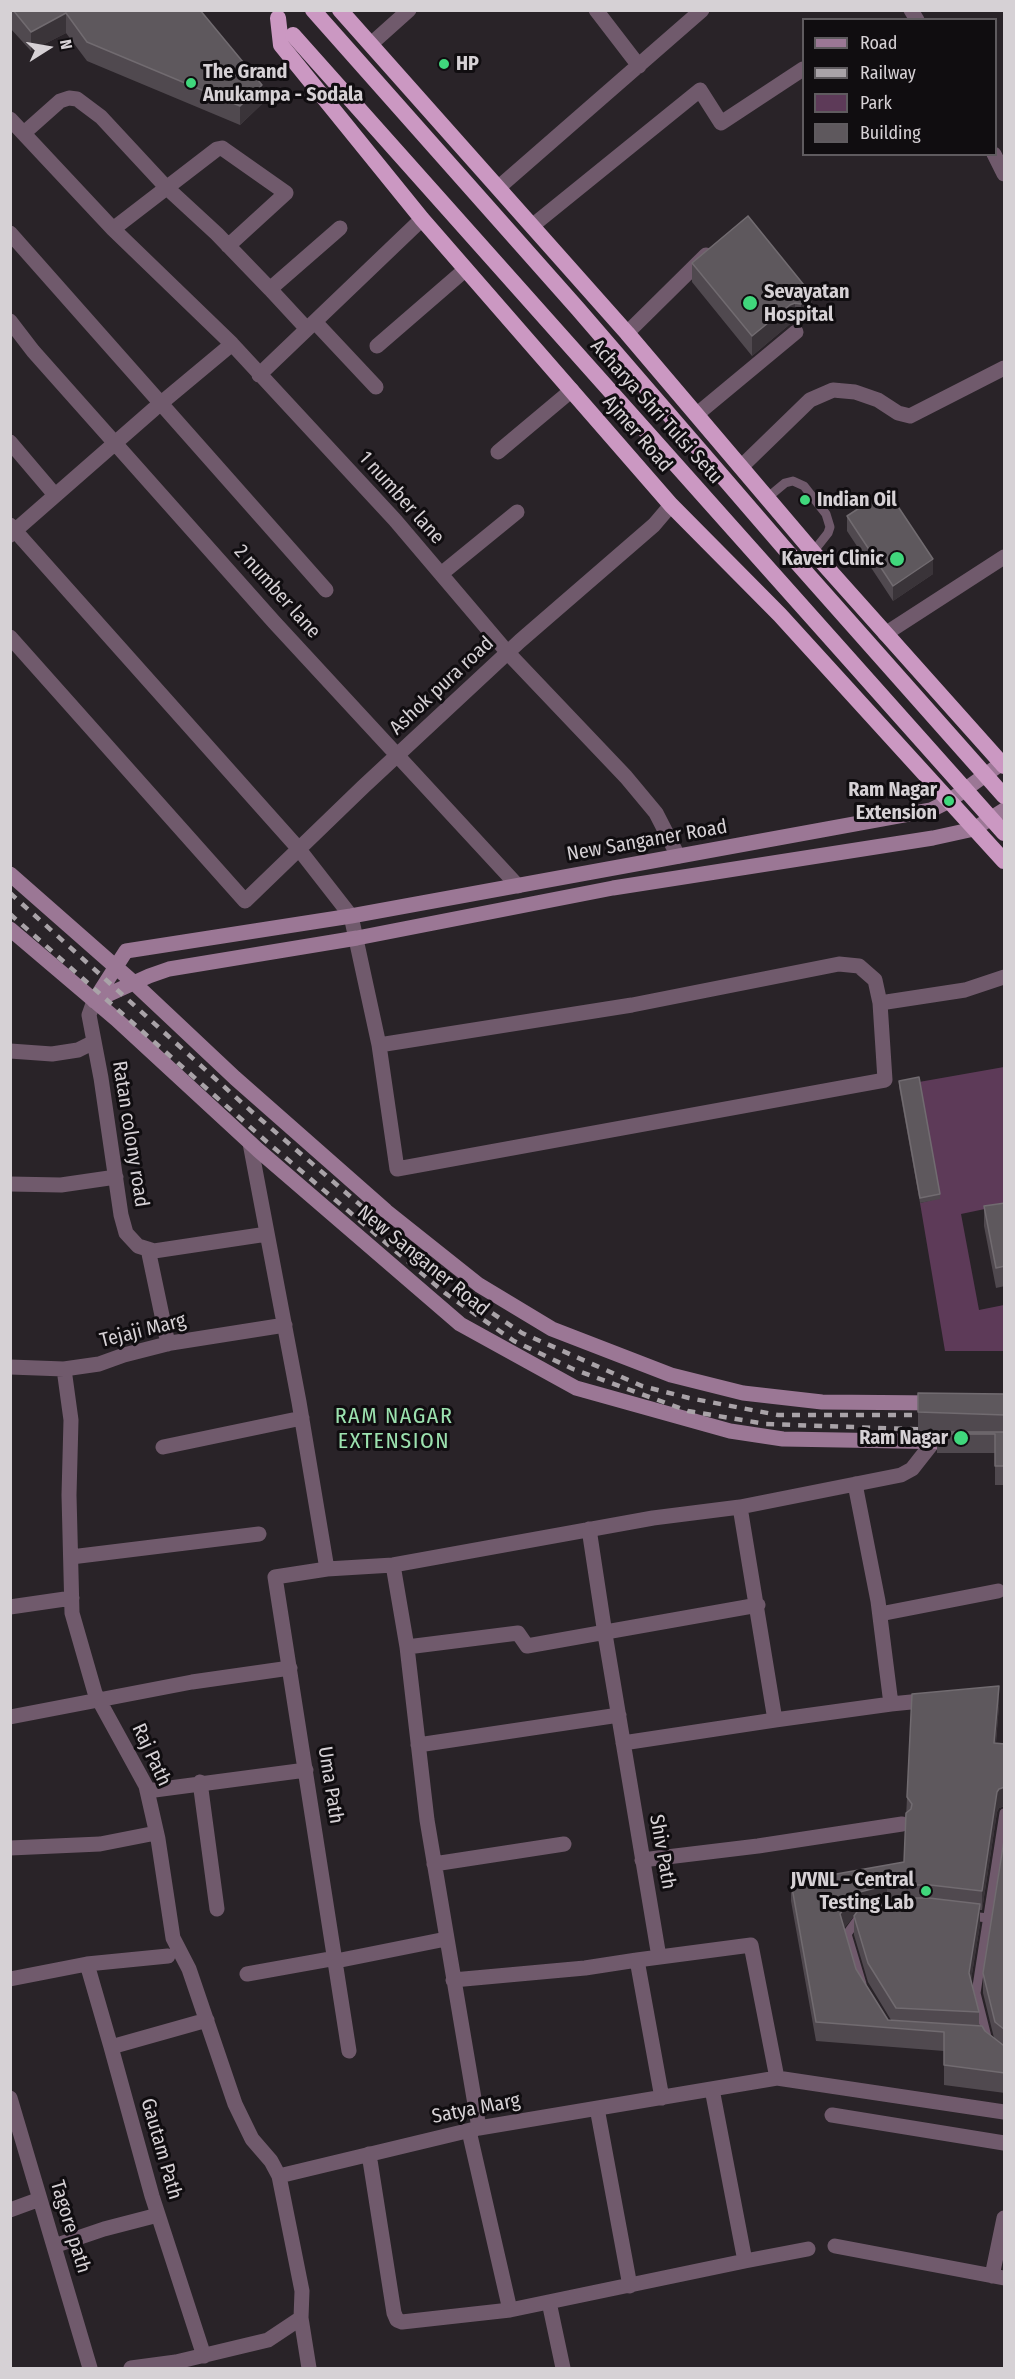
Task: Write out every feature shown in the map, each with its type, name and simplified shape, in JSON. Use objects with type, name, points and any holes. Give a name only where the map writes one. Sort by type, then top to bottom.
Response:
[{"type":"highway","name":"Acharya Shri Tulsi Setu","points":[[313,10],[571,301],[784,549],[1005,796]]},
{"type":"highway","points":[[340,10],[627,333],[813,552],[1003,765]]},
{"type":"highway","name":"Acharya Shri Tulsi Setu","points":[[275,14],[1005,833]]},
{"type":"highway","name":"Ajmer Road","points":[[275,14],[281,45],[422,219],[671,505],[780,615],[1005,861]]},
{"type":"main road","name":"New Sanganer Road","points":[[94,1002],[126,951],[351,916],[931,810],[949,801],[1003,765]]},
{"type":"main road","name":"New Sanganer Road","points":[[94,1002],[169,969],[357,938],[613,888],[933,838],[974,829],[1005,810]]},
{"type":"main road","name":"New Sanganer Road","points":[[10,874],[386,1211],[479,1285],[552,1329],[670,1375],[743,1393],[822,1402],[959,1403]]},
{"type":"main road","name":"New Sanganer Road","points":[[10,929],[116,1019],[250,1143],[460,1324],[576,1388],[730,1431],[783,1439],[969,1442]]},
{"type":"street","points":[[371,44],[409,10]]},
{"type":"street","points":[[596,10],[639,66]]},
{"type":"street","points":[[498,188],[702,10]]},
{"type":"street","points":[[532,226],[700,90],[721,123],[802,70]]},
{"type":"street","points":[[24,133],[60,101],[69,98],[77,99],[101,117],[166,187],[270,289],[376,387]]},
{"type":"street","points":[[10,119],[113,229],[232,344],[12,530],[298,848],[351,916],[379,1045],[397,1169],[885,1080],[880,1003],[875,980],[859,966],[838,964],[633,1005],[379,1045]]},
{"type":"street","points":[[113,229],[219,148],[285,190],[285,195],[228,246]]},
{"type":"street","points":[[995,156],[1005,174]]},
{"type":"street","points":[[259,375],[422,219]]},
{"type":"street","points":[[270,289],[340,228]]},
{"type":"street","points":[[10,233],[326,590]]},
{"type":"street","points":[[627,333],[716,245]]},
{"type":"street","points":[[377,346],[466,269]]},
{"type":"street","name":"2 number lane","points":[[10,321],[33,351],[274,622],[518,886]]},
{"type":"street","points":[[696,415],[796,332]]},
{"type":"street","name":"1 number lane","points":[[232,344],[395,520],[508,653],[626,777],[656,813],[678,856]]},
{"type":"street","points":[[741,467],[810,400],[833,390],[855,392],[878,400],[898,413],[910,416],[1005,368]]},
{"type":"street","points":[[498,452],[572,390]]},
{"type":"street","points":[[10,442],[55,495]]},
{"type":"street","name":"Ashok pura road","points":[[10,637],[245,901],[298,848],[508,653],[654,525],[671,505]]},
{"type":"street","points":[[441,574],[517,512]]},
{"type":"street","points":[[885,634],[1005,557]]},
{"type":"street","points":[[880,1003],[965,990],[1005,976]]},
{"type":"street","name":"Ratan colony road","points":[[94,1002],[89,1015],[121,1215],[126,1233],[138,1246],[148,1249]]},
{"type":"street","points":[[10,1051],[52,1054],[78,1050],[94,1042]]},
{"type":"street","points":[[250,1143],[302,1418],[327,1569],[393,1564],[589,1529],[740,1507],[855,1484],[906,1473],[934,1441]]},
{"type":"street","points":[[10,1184],[61,1185],[116,1177]]},
{"type":"street","points":[[148,1249],[154,1251],[267,1234]]},
{"type":"street","points":[[148,1249],[168,1344]]},
{"type":"street","name":"Tejaji Marg","points":[[10,1367],[64,1369],[99,1364],[124,1354],[168,1344],[285,1325]]},
{"type":"street","name":"Raj Path","points":[[64,1369],[71,1420],[72,1613],[95,1693],[126,1747],[147,1791],[173,1938],[189,1969],[235,2104],[252,2139],[271,2161],[279,2176]]},
{"type":"street","points":[[164,1447],[302,1418]]},
{"type":"street","points":[[855,1484],[880,1614],[891,1704]]},
{"type":"street","points":[[740,1507],[758,1605],[775,1720]]},
{"type":"street","name":"Shiv Path","points":[[589,1529],[659,1957]]},
{"type":"street","points":[[71,1557],[259,1534]]},
{"type":"street","points":[[393,1564],[434,1864],[474,2129],[510,2310]]},
{"type":"street","name":"Uma Path","points":[[327,1569],[275,1578],[349,2050]]},
{"type":"street","points":[[880,1614],[998,1591]]},
{"type":"street","points":[[10,1607],[72,1599]]},
{"type":"street","points":[[406,1647],[518,1633],[527,1646],[605,1634],[758,1605]]},
{"type":"street","points":[[10,1717],[99,1699],[290,1668]]},
{"type":"street","points":[[623,1743],[775,1720],[948,1698]]},
{"type":"street","points":[[418,1744],[619,1715]]},
{"type":"street","points":[[147,1791],[200,1782],[306,1770]]},
{"type":"street","points":[[200,1782],[217,1910]]},
{"type":"street","points":[[642,1860],[758,1846],[902,1824]]},
{"type":"street","points":[[10,1848],[100,1844],[156,1833]]},
{"type":"street","points":[[434,1864],[564,1844]]},
{"type":"street","points":[[247,1974],[446,1939]]},
{"type":"street","points":[[453,1980],[585,1968],[751,1945],[777,2079]]},
{"type":"street","points":[[10,1980],[87,1964],[168,1956]]},
{"type":"street","points":[[637,1960],[662,2098]]},
{"type":"street","name":"Gautam Path","points":[[87,1964],[158,2215],[204,2356]]},
{"type":"street","points":[[111,2047],[207,2020]]},
{"type":"street","name":"Satya Marg","points":[[279,2176],[474,2129],[777,2079],[1005,2112]]},
{"type":"street","points":[[712,2089],[745,2261]]},
{"type":"street","name":"Tagore path","points":[[10,2098],[90,2368]]},
{"type":"street","points":[[597,2108],[630,2286]]},
{"type":"street","points":[[832,2115],[1005,2143]]},
{"type":"street","points":[[369,2154],[394,2313],[402,2322],[510,2310],[808,2249]]},
{"type":"street","points":[[279,2176],[302,2291],[301,2318],[309,2368]]},
{"type":"street","points":[[10,2210],[40,2199]]},
{"type":"street","points":[[54,2246],[104,2229],[158,2215]]},
{"type":"street","points":[[835,2246],[998,2277],[1005,2217]]},
{"type":"street","points":[[549,2302],[563,2368]]},
{"type":"street","points":[[131,2368],[204,2356],[268,2340],[301,2318]]},
{"type":"lane","points":[[767,498],[785,483],[799,482],[804,486],[826,514],[830,527],[813,552]]},
{"type":"lane","points":[[1005,1813],[976,1994],[989,2045],[1005,2058]]},
{"type":"lane","points":[[868,1995],[862,1985],[847,1934],[858,1919],[878,1914]]},
{"type":"lane","points":[[965,1915],[988,1918]]},
{"type":"lane","points":[[976,2038],[987,2038]]},
{"type":"green space","points":[[1004,1067],[1004,1205],[961,1214],[979,1310],[1004,1305],[1004,1351],[945,1351],[920,1203],[940,1198],[919,1082]]},
{"type":"building","name":"The Grand Anukampa - Sodala","points":[[13,10],[200,10],[262,85],[240,106],[87,42],[66,13],[31,32]]},
{"type":"building","points":[[748,216],[812,295],[801,304],[790,305],[752,336],[692,263]]},
{"type":"building","points":[[887,490],[933,559],[893,586],[847,516]]},
{"type":"building","points":[[919,1077],[940,1194],[920,1198],[899,1081]]},
{"type":"building","points":[[1005,1203],[1005,1266],[996,1268],[984,1206]]},
{"type":"building","points":[[918,1393],[1005,1394],[1005,1415],[918,1412]]},
{"type":"building","points":[[938,1432],[1005,1432],[1005,1466],[995,1466],[995,1434],[937,1434]]},
{"type":"building","points":[[999,1686],[994,1743],[1005,1744],[1005,1787],[997,1792],[982,1891],[930,1885],[887,1885],[856,1893],[840,1914],[856,1969],[888,2020],[982,2026],[985,2031],[1003,2045],[1005,2044],[1005,2073],[944,2065],[944,2032],[816,2022],[791,1882],[904,1862],[906,1813],[911,1809],[912,1804],[907,1797],[912,1694]]},
{"type":"building","points":[[1005,1834],[1005,2030],[995,2022],[983,1973]]},
{"type":"building","points":[[889,1898],[929,1898],[980,1904],[969,1973],[979,2012],[896,2008],[868,1963],[854,1916],[862,1905]]},
{"type":"railway","points":[[10,893],[251,1111],[465,1295],[522,1333],[642,1386],[689,1398],[778,1415],[936,1415]]},
{"type":"railway","points":[[10,914],[267,1142],[445,1293],[514,1341],[573,1369],[688,1411],[766,1424],[936,1430]]},
{"type":"place","name":"HP","points":[[444,64]]},
{"type":"place","name":"The Grand Anukampa - Sodala","points":[[191,83]]},
{"type":"place","name":"Sevayatan Hospital","points":[[750,303]]},
{"type":"place","name":"Indian Oil","points":[[805,500]]},
{"type":"place","name":"Kaveri Clinic","points":[[897,559]]},
{"type":"place","name":"Ram Nagar Extension","points":[[949,801]]},
{"type":"place","name":"Ram Nagar","points":[[961,1438]]},
{"type":"place","name":"JVVNL - Central Testing Lab","points":[[926,1891]]},
{"type":"district","name":"RAM NAGAR EXTENSION","points":[[394,1430]]}]
